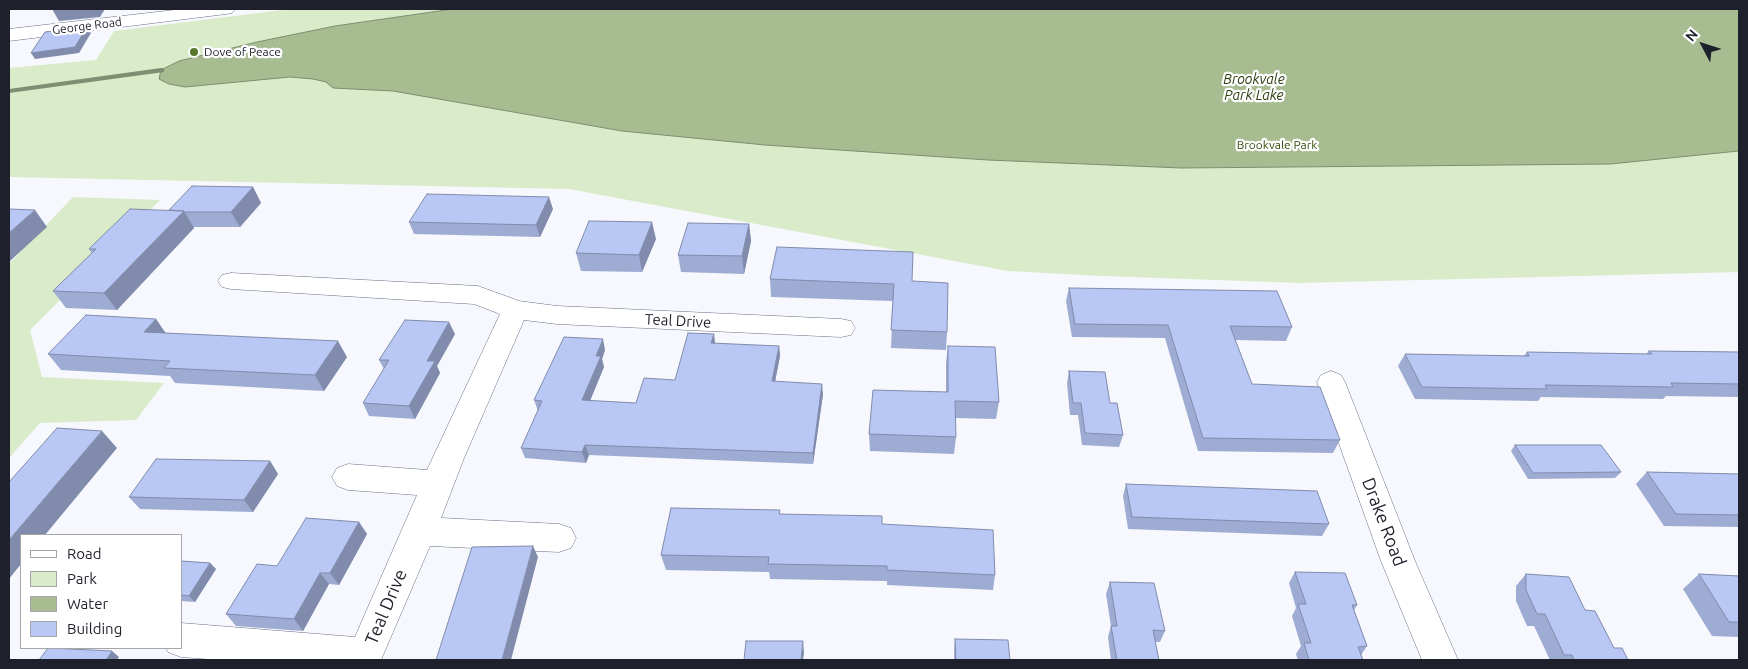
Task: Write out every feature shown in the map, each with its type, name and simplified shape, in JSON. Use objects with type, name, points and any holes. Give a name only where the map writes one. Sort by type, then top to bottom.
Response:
[{"type":"street","name":"George Road","points":[[9,35],[226,9]]},
{"type":"street","name":"Teal Drive","points":[[231,282],[478,295],[515,310],[557,315],[841,328]]},
{"type":"street","name":"Teal Drive","points":[[182,640],[364,658],[419,531],[448,458],[515,310]]},
{"type":"street","name":"Drake Road","points":[[1331,382],[1398,561],[1440,660]]},
{"type":"street","points":[[348,477],[438,484]]},
{"type":"street","points":[[419,531],[559,538]]},
{"type":"green space","name":"Brookvale Park","points":[[290,9],[1739,9],[1739,272],[1300,283],[1008,271],[569,189],[9,177],[9,68],[96,60],[114,31]]},
{"type":"green space","points":[[73,197],[160,200],[30,330],[42,377],[164,383],[136,420],[40,423],[9,458],[9,264]]},
{"type":"water","name":"Brookvale Park Lake","points":[[453,9],[1739,9],[1739,151],[1610,164],[1181,168],[988,160],[765,145],[622,131],[393,91],[333,88],[326,82],[313,79],[290,77],[185,87],[169,84],[159,79],[161,70],[179,61],[257,42],[335,26]]},
{"type":"building","points":[[87,27],[75,47],[31,53],[45,32]]},
{"type":"building","points":[[192,186],[253,187],[231,212],[183,212],[169,210]]},
{"type":"building","points":[[427,194],[549,197],[536,225],[409,222]]},
{"type":"building","points":[[9,209],[35,210],[9,233]]},
{"type":"building","points":[[130,209],[184,211],[104,293],[53,291],[96,249],[89,249]]},
{"type":"building","points":[[589,221],[652,222],[639,255],[576,253]]},
{"type":"building","points":[[688,223],[749,224],[742,256],[678,255]]},
{"type":"building","points":[[777,247],[913,252],[912,281],[948,283],[947,332],[891,330],[894,284],[770,279]]},
{"type":"building","points":[[1069,288],[1277,291],[1292,327],[1230,326],[1252,384],[1320,387],[1340,440],[1203,438],[1168,325],[1075,324]]},
{"type":"building","points":[[86,315],[156,319],[144,332],[338,341],[315,375],[164,368],[170,361],[48,354]]},
{"type":"building","points":[[405,320],[449,322],[427,361],[435,361],[409,406],[363,403],[389,360],[379,360]]},
{"type":"building","points":[[688,333],[714,334],[711,343],[779,346],[772,381],[822,384],[813,453],[585,445],[582,452],[521,448],[542,401],[534,400],[564,337],[603,339],[596,356],[601,356],[582,400],[636,403],[644,378],[675,380]]},
{"type":"building","points":[[948,346],[995,347],[999,402],[955,401],[956,437],[869,434],[873,390],[948,392]]},
{"type":"building","points":[[1649,351],[1739,352],[1739,384],[1671,383],[1673,387],[1545,385],[1547,389],[1422,387],[1405,354],[1529,356],[1527,352],[1652,354]]},
{"type":"building","points":[[1069,371],[1105,372],[1110,403],[1117,403],[1123,435],[1085,433],[1081,403],[1073,403]]},
{"type":"building","points":[[57,428],[102,431],[9,540],[9,482]]},
{"type":"building","points":[[1515,445],[1601,445],[1621,472],[1533,473]]},
{"type":"building","points":[[156,459],[270,461],[244,500],[129,497]]},
{"type":"building","points":[[1647,472],[1739,474],[1739,515],[1676,514]]},
{"type":"building","points":[[1126,484],[1317,491],[1329,524],[1132,517]]},
{"type":"building","points":[[671,508],[780,510],[779,514],[882,516],[882,524],[993,530],[995,575],[887,570],[887,566],[768,564],[769,557],[661,555]]},
{"type":"building","points":[[306,518],[359,522],[330,573],[320,573],[294,619],[226,614],[257,564],[277,566]]},
{"type":"building","points":[[533,546],[502,660],[436,660],[472,547]]},
{"type":"building","points":[[182,561],[210,563],[189,596],[182,595]]},
{"type":"building","points":[[1295,572],[1345,573],[1357,605],[1352,605],[1367,646],[1358,647],[1363,660],[1309,660],[1304,643],[1311,643],[1298,604],[1306,604]]},
{"type":"building","points":[[1526,574],[1569,577],[1585,610],[1595,611],[1614,648],[1622,648],[1628,660],[1574,660],[1572,655],[1564,655],[1545,614],[1537,614],[1526,590]]},
{"type":"building","points":[[1699,574],[1739,576],[1739,622],[1729,622]]},
{"type":"building","points":[[1110,582],[1154,583],[1165,631],[1153,630],[1159,660],[1117,660],[1111,626],[1117,626]]},
{"type":"building","points":[[955,639],[1008,640],[1010,660],[956,660]]},
{"type":"building","points":[[746,641],[803,641],[801,660],[744,660]]},
{"type":"building","points":[[47,649],[112,651],[106,660],[39,660]]},
{"type":"waterway","points":[[9,91],[161,70]]},
{"type":"place","name":"Dove of Peace","points":[[194,52]]}]
